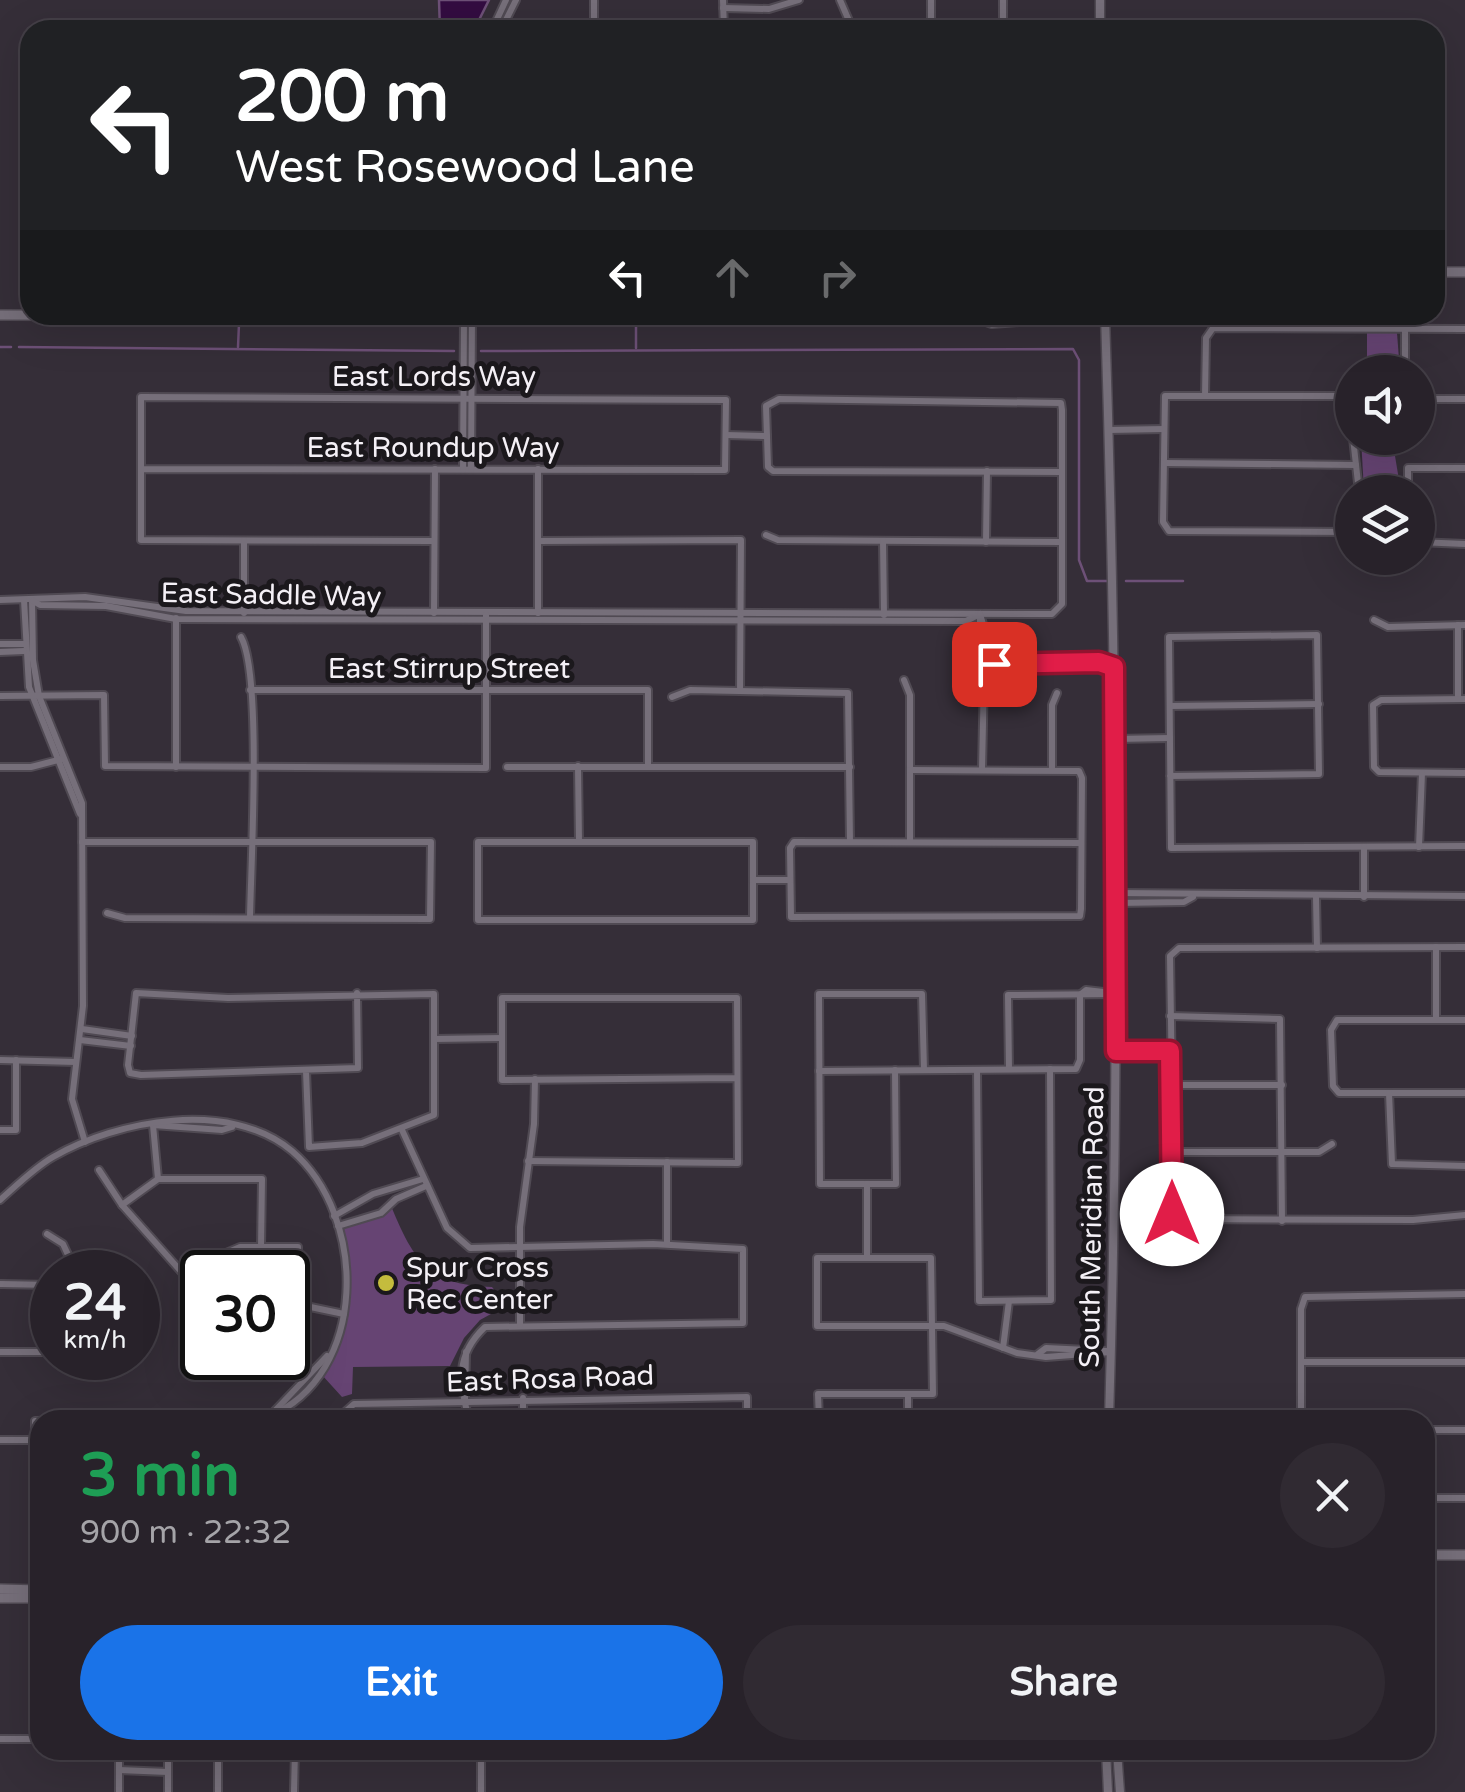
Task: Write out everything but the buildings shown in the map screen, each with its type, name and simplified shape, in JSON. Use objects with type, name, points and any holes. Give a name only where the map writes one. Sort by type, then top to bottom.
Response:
[{"type":"main road","points":[[1435,1555],[1465,1555]]},
{"type":"main road","points":[[0,1589],[30,1590]]},
{"type":"main road","points":[[0,1598],[30,1598]]},
{"type":"street","points":[[724,4],[768,10],[799,0]]},
{"type":"street","points":[[467,469],[468,325]]},
{"type":"street","name":"South Meridian Road","points":[[1104,325],[1116,898],[1109,1410]]},
{"type":"street","points":[[1404,355],[1405,328]]},
{"type":"street","points":[[1205,396],[1208,330],[1465,328]]},
{"type":"street","points":[[1335,396],[1165,396],[1164,429],[1164,522],[1169,531],[1335,532]]},
{"type":"street","name":"East Lords Way","points":[[141,469],[142,397],[726,400],[726,435]]},
{"type":"street","points":[[766,535],[778,540],[1062,542],[1062,472],[1062,410],[1061,403],[779,399],[766,406],[768,468],[773,471],[1062,472]]},
{"type":"street","points":[[1435,399],[1465,399]]},
{"type":"street","points":[[1108,430],[1164,429]]},
{"type":"street","points":[[726,435],[767,436]]},
{"type":"street","name":"East Roundup Way","points":[[141,469],[725,470],[726,435]]},
{"type":"street","points":[[1355,455],[1357,475]]},
{"type":"street","points":[[1164,463],[1356,464]]},
{"type":"street","points":[[1408,475],[1408,468],[1465,468]]},
{"type":"street","points":[[141,469],[140,540],[434,541]]},
{"type":"street","points":[[434,615],[435,469]]},
{"type":"street","points":[[538,470],[538,614]]},
{"type":"street","points":[[986,542],[987,471]]},
{"type":"street","points":[[244,540],[244,616]]},
{"type":"street","points":[[538,540],[741,540],[740,690]]},
{"type":"street","points":[[883,541],[884,616]]},
{"type":"street","name":"East Saddle Way","points":[[0,600],[28,600],[40,606],[106,606],[176,615],[244,616],[884,616],[1059,611],[1062,542]]},
{"type":"street","points":[[1435,543],[1465,544]]},
{"type":"street","points":[[28,600],[28,648],[36,696],[80,815],[82,1030],[73,1102],[85,1142]]},
{"type":"street","points":[[980,614],[977,654],[981,669],[982,769]]},
{"type":"street","points":[[176,615],[176,767]]},
{"type":"street","points":[[0,696],[104,695],[105,766],[486,768],[486,615]]},
{"type":"street","points":[[1374,620],[1388,626],[1461,625],[1461,699],[1376,701],[1374,767],[1379,772],[1465,772]]},
{"type":"street","points":[[1170,776],[1319,774],[1317,636],[1169,637],[1170,706],[1170,776],[1171,848],[1465,846]]},
{"type":"street","points":[[241,637],[248,648],[250,690],[250,917]]},
{"type":"street","points":[[0,648],[28,648]]},
{"type":"street","points":[[981,669],[994,664],[1082,662],[1114,667]]},
{"type":"street","points":[[904,680],[910,695],[910,842]]},
{"type":"street","name":"East Stirrup Street","points":[[250,690],[648,690],[648,766]]},
{"type":"street","points":[[672,696],[690,690],[848,692],[850,842]]},
{"type":"street","points":[[1052,768],[1052,705],[1057,693]]},
{"type":"street","points":[[1170,706],[1319,704]]},
{"type":"street","points":[[1114,739],[1170,738]]},
{"type":"street","points":[[0,768],[62,759]]},
{"type":"street","points":[[578,766],[579,842]]},
{"type":"street","points":[[507,767],[850,767]]},
{"type":"street","points":[[910,770],[1079,771],[1082,778],[1082,843],[1080,916],[798,918],[790,912],[794,842],[1082,843]]},
{"type":"street","points":[[1420,847],[1422,773]]},
{"type":"street","points":[[82,842],[430,842],[430,919],[126,918],[106,912]]},
{"type":"street","points":[[478,842],[753,842],[753,880],[753,920],[478,920],[478,842]]},
{"type":"street","points":[[1364,847],[1364,897]]},
{"type":"street","points":[[753,880],[790,880]]},
{"type":"street","points":[[1116,898],[1184,902],[1193,897],[1465,896]]},
{"type":"street","points":[[1316,897],[1317,948]]},
{"type":"street","points":[[1436,947],[1436,1020]]},
{"type":"street","points":[[1465,947],[1172,951],[1170,1016],[1174,1219],[1465,1216]]},
{"type":"street","points":[[306,1071],[309,1147],[362,1144],[434,1115],[434,994],[358,994],[228,998],[136,993],[130,1073],[358,1068],[358,994]]},
{"type":"street","points":[[895,1070],[896,1184],[820,1184],[819,994],[922,994],[924,1070]]},
{"type":"street","points":[[1009,1069],[1008,995],[1116,994]]},
{"type":"street","points":[[819,1071],[1050,1069],[1080,1065],[1080,995]]},
{"type":"street","points":[[528,1162],[738,1163],[737,998],[502,998],[502,1080],[737,1078]]},
{"type":"street","points":[[1170,1016],[1280,1020],[1282,1220]]},
{"type":"street","points":[[1465,1020],[1333,1023],[1334,1091],[1465,1093]]},
{"type":"street","points":[[82,1030],[132,1036]]},
{"type":"street","points":[[104,1043],[105,1032]]},
{"type":"street","points":[[434,1039],[502,1038]]},
{"type":"street","points":[[80,1040],[131,1046]]},
{"type":"street","points":[[1116,1051],[1170,1051]]},
{"type":"street","points":[[0,1060],[76,1062]]},
{"type":"street","points":[[0,1130],[16,1130],[16,1060]]},
{"type":"street","points":[[977,1070],[979,1301],[1051,1300],[1050,1069]]},
{"type":"street","points":[[520,1324],[520,1249],[535,1080]]},
{"type":"street","points":[[1171,1085],[1282,1084]]},
{"type":"street","points":[[1389,1093],[1392,1164],[1465,1166]]},
{"type":"street","points":[[153,1125],[158,1179]]},
{"type":"street","points":[[0,1200],[51,1158],[85,1142],[153,1125],[234,1127],[272,1138],[288,1148],[309,1171],[336,1221],[348,1272],[344,1314],[328,1355],[311,1384],[278,1410]]},
{"type":"street","points":[[402,1130],[424,1182],[458,1242],[470,1248],[667,1244],[743,1249],[744,1323],[490,1325],[466,1352],[467,1410]]},
{"type":"street","points":[[1171,1152],[1319,1152],[1332,1144]]},
{"type":"street","points":[[667,1162],[667,1244]]},
{"type":"street","points":[[99,1170],[122,1205],[180,1270]]},
{"type":"street","points":[[122,1205],[158,1179],[262,1179],[261,1246]]},
{"type":"street","points":[[336,1221],[380,1194],[424,1182]]},
{"type":"street","points":[[336,1221],[381,1213],[424,1182]]},
{"type":"street","points":[[867,1184],[867,1258]]},
{"type":"street","points":[[380,1194],[386,1206]]},
{"type":"street","points":[[367,1200],[372,1213]]},
{"type":"street","points":[[47,1234],[64,1244],[67,1250]]},
{"type":"street","points":[[234,1250],[261,1246],[298,1250]]},
{"type":"street","points":[[818,1410],[818,1394],[933,1394],[932,1326],[931,1258],[817,1258],[817,1326],[932,1326],[963,1330],[1003,1348],[1037,1354],[1098,1357],[1111,1352]]},
{"type":"street","points":[[0,1284],[30,1285]]},
{"type":"street","points":[[1301,1410],[1300,1309],[1305,1296],[1465,1294]]},
{"type":"street","points":[[1003,1348],[1009,1300]]},
{"type":"street","points":[[310,1307],[344,1314]]},
{"type":"street","points":[[0,1352],[30,1352]]},
{"type":"street","points":[[1301,1362],[1465,1362]]},
{"type":"street","points":[[908,1394],[908,1410]]},
{"type":"street","name":"East Rosa Road","points":[[347,1410],[354,1404],[524,1398],[747,1397],[748,1410]]},
{"type":"street","points":[[524,1398],[524,1410]]},
{"type":"street","points":[[1435,1430],[1465,1430]]},
{"type":"street","points":[[0,1440],[30,1440]]},
{"type":"street","points":[[1435,1498],[1465,1498]]},
{"type":"street","points":[[0,1739],[30,1739]]},
{"type":"street","points":[[119,1792],[120,1760]]},
{"type":"street","points":[[168,1760],[168,1792]]},
{"type":"street","points":[[218,1760],[218,1792]]},
{"type":"street","points":[[294,1760],[294,1792]]},
{"type":"street","points":[[481,1760],[481,1792]]},
{"type":"street","points":[[1106,1760],[1108,1792]]},
{"type":"street","points":[[1118,1760],[1120,1792]]},
{"type":"street","points":[[119,1770],[168,1772]]},
{"type":"shaded area","points":[[439,0],[489,0],[479,20],[440,20]]},
{"type":"shaded area","points":[[1367,332],[1397,333],[1399,355],[1367,355]]},
{"type":"shaded area","points":[[1362,455],[1395,455],[1398,475],[1363,475]]},
{"type":"shaded area","points":[[391,1206],[407,1242],[426,1266],[452,1281],[492,1287],[501,1298],[500,1309],[480,1320],[464,1338],[450,1366],[353,1367],[352,1394],[342,1397],[322,1375],[339,1339],[348,1305],[349,1269],[342,1229]]},
{"type":"waterway","points":[[238,347],[239,325]]},
{"type":"waterway","points":[[636,325],[636,348]]},
{"type":"waterway","points":[[0,347],[11,347]]},
{"type":"waterway","points":[[19,347],[454,351]]},
{"type":"waterway","points":[[481,351],[1073,349],[1079,360],[1079,560],[1087,581],[1108,581]]},
{"type":"waterway","points":[[1126,581],[1183,581]]},
{"type":"place","name":"Spur Cross Rec Center","points":[[386,1283]]},
{"type":"route","points":[[994,664],[1099,662],[1114,667],[1116,1051],[1170,1051],[1172,1214]]}]
